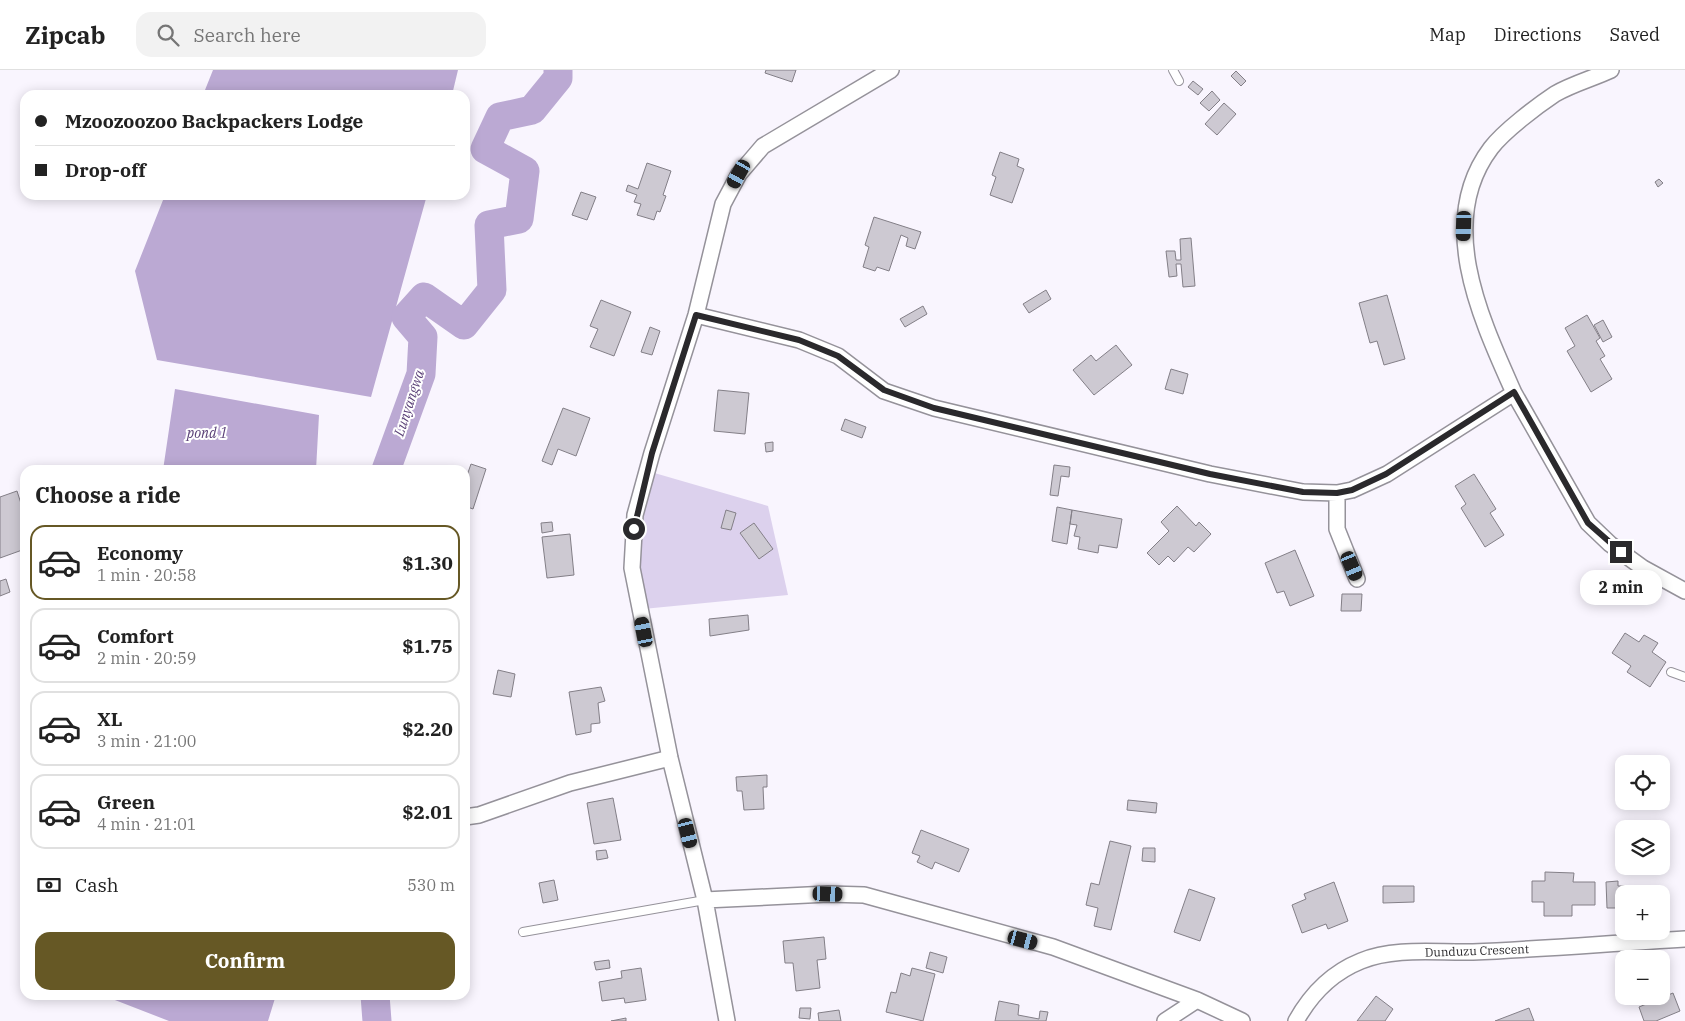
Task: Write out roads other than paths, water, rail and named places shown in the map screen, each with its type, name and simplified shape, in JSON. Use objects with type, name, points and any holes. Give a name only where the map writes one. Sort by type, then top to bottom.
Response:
[{"type":"street","points":[[727,1021],[705,900],[670,758],[632,568],[635,515],[652,453],[696,315],[723,204],[739,174],[763,146],[891,70]]},
{"type":"street","points":[[1612,70],[1557,93],[1491,147],[1475,174],[1465,211],[1464,242],[1489,339],[1514,392],[1588,523],[1610,544],[1643,568],[1685,591]]},
{"type":"street","points":[[696,315],[799,340],[838,356],[884,390],[934,408],[1271,487],[1303,492],[1337,493],[1352,490],[1386,474],[1514,392]]},
{"type":"street","points":[[1337,493],[1337,529],[1357,579]]},
{"type":"street","points":[[470,816],[479,815],[570,783],[670,758]]},
{"type":"street","points":[[705,900],[828,894],[864,895],[1053,948],[1197,1000],[1242,1021]]},
{"type":"street","name":"Dunduzu Crescent","points":[[1296,1021],[1304,1007],[1328,978],[1361,960],[1391,953],[1495,951],[1685,939]]},
{"type":"street","points":[[1165,1021],[1197,1000]]},
{"type":"lane","points":[[1173,70],[1179,81]]},
{"type":"lane","points":[[1671,672],[1685,677]]},
{"type":"lane","points":[[523,932],[705,900]]},
{"type":"water","points":[[213,70],[458,70],[453,90],[205,90]]},
{"type":"water","points":[[163,200],[426,200],[371,397],[157,360],[135,271]]},
{"type":"water","name":"pond 1","points":[[175,389],[319,415],[316,465],[164,465]]},
{"type":"water","points":[[115,1000],[274,1000],[268,1021],[169,1021]]},
{"type":"waterway","name":"Lunyangwa","points":[[388,465],[421,374],[423,337],[406,317],[424,297],[464,325],[492,290],[489,225],[519,219],[525,171],[485,149],[500,117],[532,110],[558,78],[558,70]]},
{"type":"waterway","name":"Lunyangwa","points":[[375,1000],[377,1021]]}]
